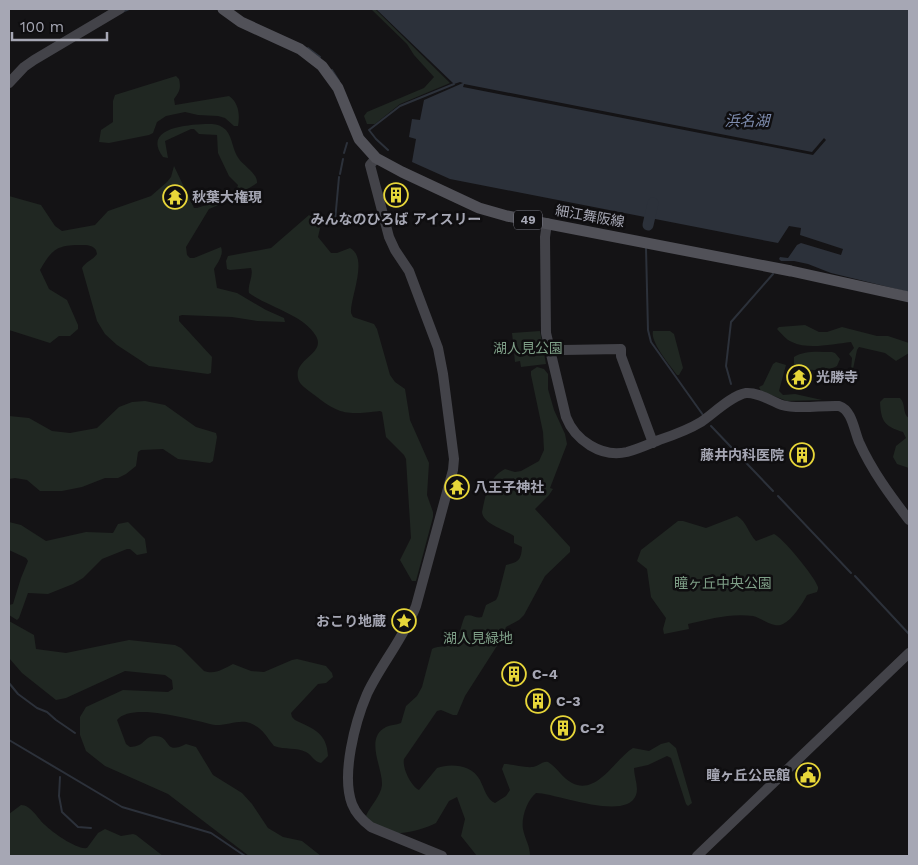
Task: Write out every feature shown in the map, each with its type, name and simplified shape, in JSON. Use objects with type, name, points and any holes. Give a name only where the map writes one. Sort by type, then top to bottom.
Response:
[{"type":"main road","name":"細江舞阪線","points":[[222,9],[251,27],[300,49],[322,66],[338,88],[360,139],[376,158],[479,208],[498,214],[909,296]]},
{"type":"street","points":[[9,83],[24,67],[34,60],[120,9]]},
{"type":"street","points":[[376,158],[370,165],[386,230],[395,250],[409,271],[440,360],[454,459],[452,476],[416,606],[409,623],[372,685],[360,714],[350,756],[349,792],[355,810],[371,828],[442,856]]},
{"type":"street","points":[[547,224],[545,237],[546,327],[550,352],[566,417],[570,427],[582,440],[597,448],[615,453],[627,452],[692,427],[745,393],[754,394],[786,406],[839,406],[843,407],[849,414],[861,447],[877,476],[909,520]]},
{"type":"street","points":[[550,352],[621,349],[621,356],[653,443]]},
{"type":"street","points":[[697,856],[909,653]]},
{"type":"green space","points":[[371,9],[375,9],[450,83],[400,104],[375,124],[367,124],[364,116],[367,112],[424,88],[434,77],[414,55],[407,44]]},
{"type":"green space","points":[[176,76],[179,79],[180,87],[174,99],[175,105],[229,96],[235,102],[238,110],[238,126],[234,126],[225,118],[218,116],[185,112],[166,116],[157,122],[153,133],[149,135],[109,143],[99,142],[101,130],[113,122],[113,101],[115,95]]},
{"type":"green space","points":[[212,124],[223,127],[226,130],[235,152],[241,162],[253,173],[257,183],[230,200],[209,209],[186,247],[187,255],[190,258],[194,258],[221,247],[221,256],[214,269],[217,288],[237,293],[284,318],[285,322],[182,315],[179,316],[179,321],[212,357],[211,373],[149,366],[117,345],[105,334],[97,321],[82,268],[97,254],[96,250],[90,246],[73,245],[61,247],[52,253],[40,270],[49,289],[67,300],[78,329],[70,336],[59,336],[50,343],[9,330],[9,196],[41,205],[55,226],[62,231],[95,225],[108,211],[151,196],[171,177],[174,166],[194,208],[224,199],[238,185],[229,176],[218,153],[217,135],[199,134],[194,129],[191,129],[165,141],[168,158],[163,157],[158,147],[158,139],[172,129],[183,126]]},
{"type":"green space","points":[[309,215],[321,224],[318,237],[331,253],[337,253],[350,248],[355,253],[358,260],[358,269],[351,313],[353,317],[374,324],[377,329],[390,375],[395,382],[405,389],[410,420],[429,463],[427,495],[433,517],[416,581],[412,581],[400,560],[411,538],[406,459],[386,437],[382,412],[351,413],[337,410],[304,387],[298,378],[298,371],[317,347],[316,336],[303,322],[249,293],[251,268],[227,269],[226,261],[228,256],[271,248]]},
{"type":"green space","points":[[805,325],[819,332],[827,332],[842,327],[877,336],[888,336],[909,343],[909,353],[896,361],[885,353],[859,347],[853,369],[851,370],[852,358],[849,354],[854,348],[851,342],[805,346],[790,341],[777,329],[779,327]]},
{"type":"green space","name":"湖人見公園","points":[[540,331],[546,364],[521,367],[520,361],[515,362],[512,333]]},
{"type":"green space","points":[[653,331],[670,331],[674,334],[683,368],[679,375],[677,375],[657,347]]},
{"type":"green space","points":[[832,352],[840,359],[837,366],[833,368],[809,370],[794,365],[794,357],[803,353]]},
{"type":"green space","points":[[776,362],[786,365],[779,391],[783,395],[795,394],[822,400],[787,401],[761,391],[759,387],[763,385],[773,364]]},
{"type":"green space","name":"湖人見緑地","points":[[537,367],[544,369],[548,374],[548,389],[567,444],[550,488],[553,489],[535,509],[570,547],[570,552],[545,576],[524,615],[506,627],[502,638],[465,696],[457,715],[441,710],[437,711],[404,759],[406,772],[410,781],[419,790],[437,768],[461,766],[467,768],[480,780],[488,797],[495,803],[506,796],[510,790],[502,769],[504,764],[530,767],[548,762],[572,783],[581,786],[590,785],[598,781],[633,748],[649,751],[669,742],[676,748],[692,803],[688,806],[686,804],[671,758],[667,756],[648,765],[634,768],[637,789],[636,795],[630,803],[619,806],[605,806],[536,793],[527,805],[523,820],[523,829],[530,856],[477,856],[461,836],[465,819],[457,797],[449,801],[436,823],[410,832],[397,833],[376,826],[366,816],[380,793],[382,785],[376,754],[376,738],[388,726],[401,723],[406,706],[417,696],[422,687],[432,649],[448,646],[455,641],[465,616],[482,617],[486,605],[496,600],[498,596],[506,565],[516,562],[520,558],[522,547],[514,543],[514,536],[486,520],[482,512],[491,482],[499,473],[505,469],[515,472],[521,471],[539,461],[544,450],[543,432],[531,375],[531,371]]},
{"type":"green space","points":[[884,398],[900,398],[905,414],[909,418],[909,468],[897,464],[893,457],[896,446],[906,438],[903,432],[885,422],[881,414],[880,402]]},
{"type":"green space","points":[[145,401],[165,405],[196,427],[216,433],[213,461],[210,463],[178,459],[163,449],[141,450],[138,452],[136,466],[126,474],[118,478],[105,478],[82,487],[62,491],[40,491],[27,480],[9,479],[9,416],[29,418],[52,431],[70,433],[97,428],[119,407],[132,402]]},
{"type":"green space","name":"瞳ヶ丘中央公園","points":[[737,516],[743,521],[756,541],[774,534],[784,542],[815,580],[818,587],[817,592],[807,595],[794,615],[783,624],[772,624],[753,616],[729,616],[688,624],[689,629],[664,634],[663,629],[666,618],[651,597],[647,569],[637,561],[641,550],[678,521],[706,528]]},
{"type":"green space","points":[[9,522],[21,525],[46,541],[86,532],[113,533],[118,524],[128,522],[145,539],[147,553],[137,555],[130,549],[127,549],[102,559],[83,578],[73,584],[48,594],[28,593],[17,620],[9,615],[9,605],[13,604],[28,561],[26,558],[9,550]]},
{"type":"green space","points":[[9,621],[34,635],[36,649],[66,653],[129,640],[175,645],[181,648],[204,671],[208,672],[219,671],[233,664],[251,671],[264,672],[297,659],[326,666],[333,677],[326,683],[318,684],[291,713],[295,720],[314,729],[325,742],[328,756],[321,763],[302,750],[274,746],[261,730],[255,725],[246,722],[215,725],[149,712],[136,712],[125,715],[117,720],[126,744],[130,747],[141,744],[149,737],[155,736],[164,739],[174,748],[186,744],[196,747],[213,775],[242,793],[268,828],[283,837],[302,841],[321,856],[249,856],[168,794],[105,766],[86,751],[80,735],[80,717],[86,707],[123,690],[168,692],[173,689],[172,680],[165,675],[125,671],[66,698],[56,700],[22,673],[9,658]]},
{"type":"green space","points":[[21,805],[28,807],[53,832],[77,846],[87,848],[98,833],[105,829],[121,836],[136,835],[163,856],[9,856],[9,814]]},
{"type":"water","name":"浜名湖","points":[[376,9],[909,9],[909,292],[831,273],[808,264],[781,261],[780,257],[788,258],[797,245],[801,243],[841,255],[843,249],[800,235],[801,228],[789,226],[778,243],[450,179],[412,162],[416,139],[409,137],[412,119],[420,120],[424,100],[463,83],[454,84]]},
{"type":"pier","points":[[464,84],[812,152],[824,138],[826,140],[813,155],[463,87]]},
{"type":"waterway","points":[[122,12],[129,9]]},
{"type":"waterway","points":[[308,48],[320,57]]},
{"type":"waterway","points":[[332,70],[339,81]]},
{"type":"waterway","points":[[388,150],[369,130],[400,106],[454,84]]},
{"type":"waterway","points":[[344,153],[347,143]]},
{"type":"waterway","points":[[340,174],[343,159]]},
{"type":"waterway","points":[[335,221],[339,177]]},
{"type":"waterway","points":[[648,225],[653,203]]},
{"type":"waterway","points":[[646,248],[648,330],[651,342],[703,415]]},
{"type":"waterway","points":[[731,384],[726,366],[731,322],[773,274]]},
{"type":"waterway","points":[[711,426],[773,491]]},
{"type":"waterway","points":[[778,496],[851,573]]},
{"type":"waterway","points":[[855,576],[909,634]]},
{"type":"waterway","points":[[9,683],[18,694],[37,708],[47,712],[75,733]]},
{"type":"waterway","points":[[9,740],[122,807],[211,833],[245,856]]},
{"type":"waterway","points":[[60,777],[59,796],[62,812],[78,827],[91,828]]},
{"type":"place","name":"みんなのひろば アイスリー","points":[[396,195]]},
{"type":"place","name":"秋葉大権現","points":[[175,197]]},
{"type":"place","name":"光勝寺","points":[[799,377]]},
{"type":"place","name":"藤井内科医院","points":[[802,455]]},
{"type":"place","name":"八王子神社","points":[[457,487]]},
{"type":"place","name":"おこり地蔵","points":[[404,621]]},
{"type":"place","name":"C-4","points":[[514,674]]},
{"type":"place","name":"C-3","points":[[538,701]]},
{"type":"place","name":"C-2","points":[[563,728]]},
{"type":"place","name":"瞳ヶ丘公民館","points":[[808,775]]}]
